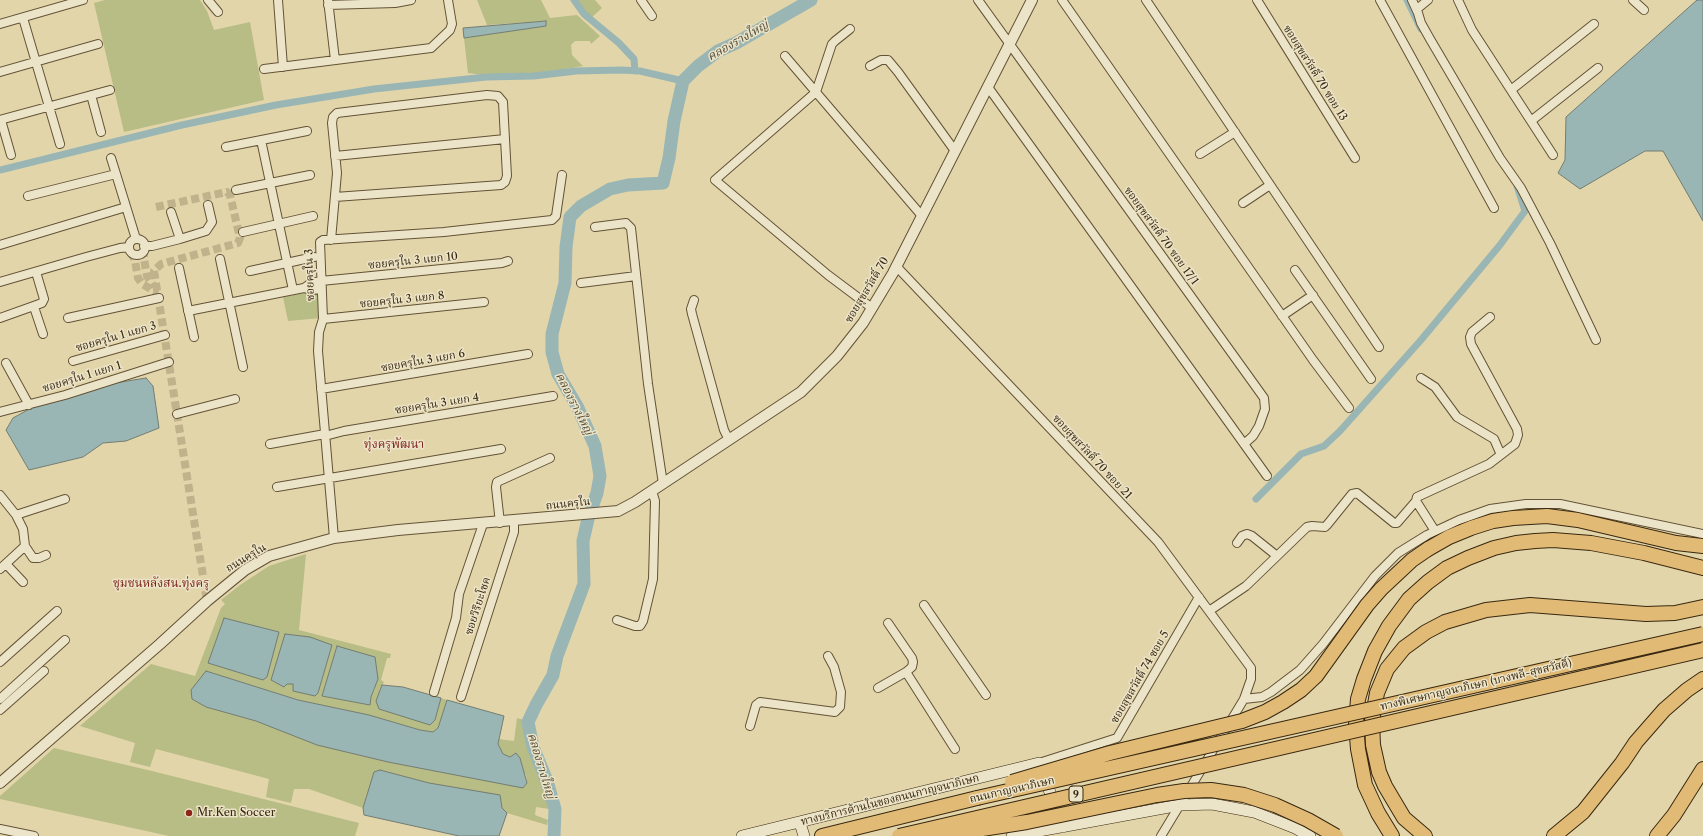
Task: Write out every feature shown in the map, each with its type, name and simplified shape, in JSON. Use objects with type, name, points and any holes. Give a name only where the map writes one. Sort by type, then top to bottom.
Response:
[{"type":"highway","points":[[977,798],[999,786],[1018,779],[1110,753],[1242,721],[1265,712],[1301,690],[1316,676],[1367,605],[1381,589],[1412,560],[1428,548],[1471,528],[1493,521],[1547,516],[1578,520],[1676,543],[1703,546]]},
{"type":"highway","points":[[1392,836],[1378,813],[1365,785],[1358,749],[1356,724],[1358,699],[1375,651],[1388,626],[1405,605],[1428,582],[1447,568],[1494,548],[1516,543],[1553,540],[1591,543],[1644,553],[1703,568]]},
{"type":"highway","points":[[1424,836],[1404,818],[1385,786],[1379,772],[1373,745],[1372,721],[1377,693],[1387,670],[1404,648],[1426,632],[1445,622],[1486,610],[1530,605],[1646,614],[1675,613],[1703,607]]},
{"type":"highway","name":"ทางพิเศษกาญจนาภิเษก (บางพลี-สุขสวัสดิ์)","points":[[1250,736],[1703,634]]},
{"type":"highway","name":"ทางพิเศษกาญจนาภิเษก (บางพลี-สุขสวัสดิ์)","points":[[1254,754],[1703,650]]},
{"type":"highway","points":[[1554,836],[1583,812],[1622,763],[1636,742],[1664,710],[1703,679]]},
{"type":"highway","name":"ถนนกาญจนาภิเษก","points":[[822,836],[977,798],[1250,736]]},
{"type":"highway","name":"ถนนกาญจนาภิเษก","points":[[899,836],[1254,754]]},
{"type":"highway","points":[[1657,836],[1674,814],[1703,769]]},
{"type":"highway","points":[[938,836],[1027,822],[1157,795],[1184,791],[1211,790],[1244,795],[1276,805],[1308,820],[1336,836]]},
{"type":"main road","name":"ทางบริการด้านในของถนนกาญจนาภิเษก","points":[[742,836],[1039,764]]},
{"type":"main road","points":[[1039,764],[1063,827]]},
{"type":"main road","points":[[1012,836],[1180,805],[1212,804],[1254,812],[1295,828],[1310,836]]},
{"type":"main road","points":[[800,823],[804,836]]},
{"type":"street","points":[[0,24],[83,0]]},
{"type":"street","points":[[208,0],[218,12]]},
{"type":"street","points":[[278,0],[283,66]]},
{"type":"street","points":[[335,60],[328,2],[395,3],[411,0]]},
{"type":"street","points":[[264,69],[431,48],[450,30],[452,24],[448,0]]},
{"type":"street","points":[[641,0],[652,16]]},
{"type":"street","name":"ซอยสุขสวัสดิ์ 70 ซอย 17/1","points":[[978,0],[1264,398],[1265,409],[1259,426],[1253,436],[1244,444]]},
{"type":"street","name":"ซอยสุขสวัสดิ์ 70","points":[[600,513],[618,511],[663,484],[801,392],[837,356],[863,323],[896,266],[1032,0]]},
{"type":"street","points":[[1062,0],[1282,316],[1349,408]]},
{"type":"street","points":[[1146,0],[1379,347]]},
{"type":"street","name":"ซอยสุขสวัสดิ์ 70 ซอย 13","points":[[1257,0],[1355,158]]},
{"type":"street","points":[[1380,0],[1494,208]]},
{"type":"street","points":[[1412,0],[1417,9],[1421,22],[1503,162],[1521,188],[1550,243],[1596,340]]},
{"type":"street","points":[[1417,9],[1428,0]]},
{"type":"street","points":[[1458,0],[1472,30],[1553,155]]},
{"type":"street","points":[[1634,0],[1644,10]]},
{"type":"street","points":[[23,18],[60,144]]},
{"type":"street","points":[[1510,90],[1594,24]]},
{"type":"street","points":[[850,28],[832,44],[816,92],[715,180],[828,275],[872,308]]},
{"type":"street","points":[[0,72],[98,44]]},
{"type":"street","points":[[785,56],[922,216]]},
{"type":"street","points":[[870,66],[881,60],[888,60],[956,151]]},
{"type":"street","points":[[1531,121],[1598,68]]},
{"type":"street","points":[[988,87],[1267,476]]},
{"type":"street","points":[[11,155],[1,120],[110,90]]},
{"type":"street","points":[[91,96],[101,132]]},
{"type":"street","points":[[335,198],[501,185],[505,182],[507,176],[503,102],[498,96],[487,96],[337,113],[333,117],[332,123],[337,173],[331,240],[444,232],[552,220],[556,216],[562,175]]},
{"type":"street","points":[[226,147],[307,131]]},
{"type":"street","points":[[1200,154],[1235,132]]},
{"type":"street","points":[[335,156],[505,138]]},
{"type":"street","points":[[261,140],[293,290]]},
{"type":"street","points":[[111,158],[136,239]]},
{"type":"street","points":[[28,196],[116,174]]},
{"type":"street","points":[[236,190],[310,176]]},
{"type":"street","points":[[1243,203],[1270,185]]},
{"type":"street","points":[[144,246],[152,246],[206,231],[212,222],[208,205]]},
{"type":"street","points":[[0,245],[126,207]]},
{"type":"street","points":[[170,212],[180,239]]},
{"type":"street","points":[[243,232],[313,216]]},
{"type":"street","points":[[595,226],[626,223],[631,228],[651,404],[663,484]]},
{"type":"street","points":[[136,239],[142,241],[144,246],[143,251],[137,254],[133,253],[129,247],[130,242],[136,239]]},
{"type":"street","name":"ซอยครุใน 3","points":[[331,240],[323,240],[320,242],[323,319],[318,340],[334,538]]},
{"type":"street","points":[[0,282],[120,248],[129,247]]},
{"type":"street","points":[[250,271],[314,257]]},
{"type":"street","points":[[220,259],[243,367]]},
{"type":"street","name":"ซอยครุใน 3 แยก 10","points":[[188,310],[304,288],[311,290],[321,285],[502,263],[508,261]]},
{"type":"street","name":"ซอยสุขสวัสดิ์ 70 ซอย 21","points":[[896,266],[1158,542],[1249,666],[1251,679],[1244,699]]},
{"type":"street","points":[[179,268],[194,337]]},
{"type":"street","points":[[1295,270],[1371,379]]},
{"type":"street","points":[[0,318],[42,303],[44,299],[36,272]]},
{"type":"street","points":[[581,283],[636,276]]},
{"type":"street","points":[[1282,316],[1313,295]]},
{"type":"street","points":[[68,318],[159,298]]},
{"type":"street","points":[[694,300],[691,309],[692,314],[724,430],[729,440]]},
{"type":"street","name":"ซอยครุใน 3 แยก 8","points":[[323,319],[484,302]]},
{"type":"street","points":[[34,307],[43,334]]},
{"type":"street","points":[[1209,611],[1246,586],[1307,527],[1325,527],[1328,525],[1352,494],[1357,493],[1394,523],[1397,523],[1416,501],[1417,497],[1489,464],[1515,444],[1518,435],[1517,429],[1471,344],[1470,337],[1472,332],[1490,318]]},
{"type":"street","name":"ซอยครุใน 1 แยก 3","points":[[72,360],[165,335]]},
{"type":"street","name":"ซอยครุใน 3 แยก 6","points":[[321,389],[528,354]]},
{"type":"street","name":"ซอยครุใน 1 แยก 1","points":[[0,412],[29,405],[169,362]]},
{"type":"street","points":[[6,363],[29,405]]},
{"type":"street","points":[[1421,378],[1435,387],[1456,417],[1494,438],[1501,455]]},
{"type":"street","name":"ซอยครุใน 3 แยก 4","points":[[270,444],[553,396]]},
{"type":"street","points":[[177,414],[235,399]]},
{"type":"street","points":[[277,487],[501,449]]},
{"type":"street","points":[[500,523],[496,487],[497,482],[550,458]]},
{"type":"street","points":[[617,620],[635,626],[640,626],[643,621],[653,579],[655,501],[652,491]]},
{"type":"street","points":[[0,495],[16,515],[23,529],[25,546],[33,558],[39,558],[46,555]]},
{"type":"street","points":[[16,515],[65,499]]},
{"type":"street","points":[[1416,501],[1435,531]]},
{"type":"street","points":[[1161,836],[1244,699],[1262,697],[1300,670],[1323,644],[1375,576],[1398,553],[1435,531],[1459,520],[1490,509],[1533,504],[1560,504],[1703,534]]},
{"type":"street","name":"ถนนครุใน","points":[[0,783],[160,644],[207,601],[239,574],[269,556],[334,538],[398,530],[514,522],[600,513]]},
{"type":"street","name":"ซอยวิริยะโชค","points":[[461,697],[514,532],[514,522]]},
{"type":"street","points":[[434,692],[456,618],[459,594],[483,524]]},
{"type":"street","points":[[1237,543],[1242,536],[1247,534],[1252,536],[1277,556]]},
{"type":"street","points":[[23,582],[3,566],[25,546]]},
{"type":"street","name":"ซอยสุขสวัสดิ์ 74 ซอย 5","points":[[1039,764],[1117,738],[1199,597]]},
{"type":"street","points":[[924,605],[986,695]]},
{"type":"street","points":[[0,662],[57,611]]},
{"type":"street","points":[[878,688],[906,672],[912,667],[913,662],[912,658],[888,623]]},
{"type":"street","points":[[0,699],[65,640]]},
{"type":"street","points":[[750,726],[756,705],[760,702],[835,712],[840,707],[841,692],[834,667],[828,656]]},
{"type":"street","points":[[0,710],[44,671]]},
{"type":"street","points":[[906,672],[955,749]]},
{"type":"street","points":[[0,829],[34,836]]},
{"type":"green space","points":[[105,0],[200,0],[207,11],[214,30],[250,22],[264,100],[124,132],[94,3]]},
{"type":"green space","points":[[477,0],[541,0],[550,18],[577,15],[600,36],[591,44],[590,41],[575,41],[571,45],[572,55],[583,66],[532,75],[516,73],[483,75],[468,73],[464,38],[546,26],[545,21],[487,25]]},
{"type":"green space","points":[[572,0],[595,0],[602,8],[589,20]]},
{"type":"green space","points":[[315,291],[320,296],[321,318],[288,321],[283,297]]},
{"type":"green space","points":[[306,554],[299,630],[391,654],[390,658],[387,658],[381,680],[384,682],[379,691],[435,720],[441,698],[447,700],[438,728],[433,732],[420,730],[369,715],[298,700],[206,671],[206,707],[523,788],[527,783],[526,775],[510,758],[503,754],[498,744],[499,739],[514,741],[517,718],[527,721],[530,738],[545,789],[549,809],[536,807],[535,815],[548,820],[547,825],[507,813],[502,808],[429,783],[380,770],[363,808],[309,789],[294,789],[291,803],[266,797],[269,779],[156,749],[150,767],[130,762],[135,743],[80,726],[151,664],[195,676],[221,608],[225,604],[221,600],[240,585],[269,566]],"holes":[[[332,645],[318,693],[315,696],[293,684],[287,684]],[[337,646],[375,689],[371,697],[370,705],[322,696]]]},
{"type":"green space","points":[[54,748],[359,823],[355,836],[169,836],[0,799],[0,796]]},
{"type":"water","points":[[1697,0],[1703,0],[1703,221],[1663,151],[1645,151],[1580,189],[1558,173],[1565,160],[1566,117]]},
{"type":"water","points":[[546,21],[546,26],[464,38],[463,28]]},
{"type":"water","points":[[146,378],[153,386],[159,428],[126,441],[103,443],[83,457],[29,470],[6,430],[13,418],[35,406],[109,384]]},
{"type":"water","points":[[224,618],[279,632],[267,677],[263,680],[208,663]]},
{"type":"water","points":[[285,634],[310,637],[332,645],[318,693],[315,696],[293,691],[293,684],[287,684],[284,687],[271,680]]},
{"type":"water","points":[[337,646],[375,657],[378,679],[371,697],[370,705],[322,696]]},
{"type":"water","points":[[206,671],[298,700],[369,715],[420,730],[433,732],[438,728],[447,700],[504,716],[498,744],[503,754],[510,757],[516,753],[520,758],[527,783],[523,788],[388,762],[317,745],[256,721],[206,707],[192,699],[191,690]]},
{"type":"water","points":[[382,685],[403,687],[441,698],[435,720],[430,725],[379,709],[376,701]]},
{"type":"water","points":[[380,770],[429,783],[500,795],[502,808],[507,813],[499,836],[459,836],[364,815],[363,808],[374,772]]},
{"type":"waterway","points":[[574,0],[584,14],[619,43],[634,59],[635,71]]},
{"type":"waterway","name":"คลองรางใหญ่","points":[[554,836],[555,809],[547,781],[533,747],[528,722],[553,675],[557,656],[584,584],[583,541],[588,519],[597,493],[600,476],[595,446],[577,406],[558,374],[552,352],[552,334],[565,283],[566,247],[570,217],[581,206],[610,189],[628,185],[663,183],[683,81],[698,66],[718,51],[736,43],[811,0]]},
{"type":"waterway","points":[[1407,0],[1421,29]]},
{"type":"waterway","points":[[0,170],[182,125],[276,105],[374,89],[486,77],[534,76],[576,71],[640,71],[683,81]]},
{"type":"waterway","points":[[1256,499],[1301,454],[1324,446],[1340,431],[1421,340],[1500,245],[1525,211],[1517,186]]},
{"type":"tunnel","points":[[156,207],[227,192],[230,195],[240,238],[238,243],[161,264],[154,271],[207,601]]},
{"type":"tunnel","points":[[144,249],[147,276],[154,287]]},
{"type":"tunnel","points":[[131,252],[135,261],[138,278],[142,284],[158,293]]},
{"type":"place","name":"Mr.Ken Soccer","points":[[189,813]]},
{"type":"district","name":"ทุ่งครุพัฒนา","points":[[394,445]]},
{"type":"district","name":"ชุมชนหลังสน.ทุ่งครุ","points":[[161,584]]}]
